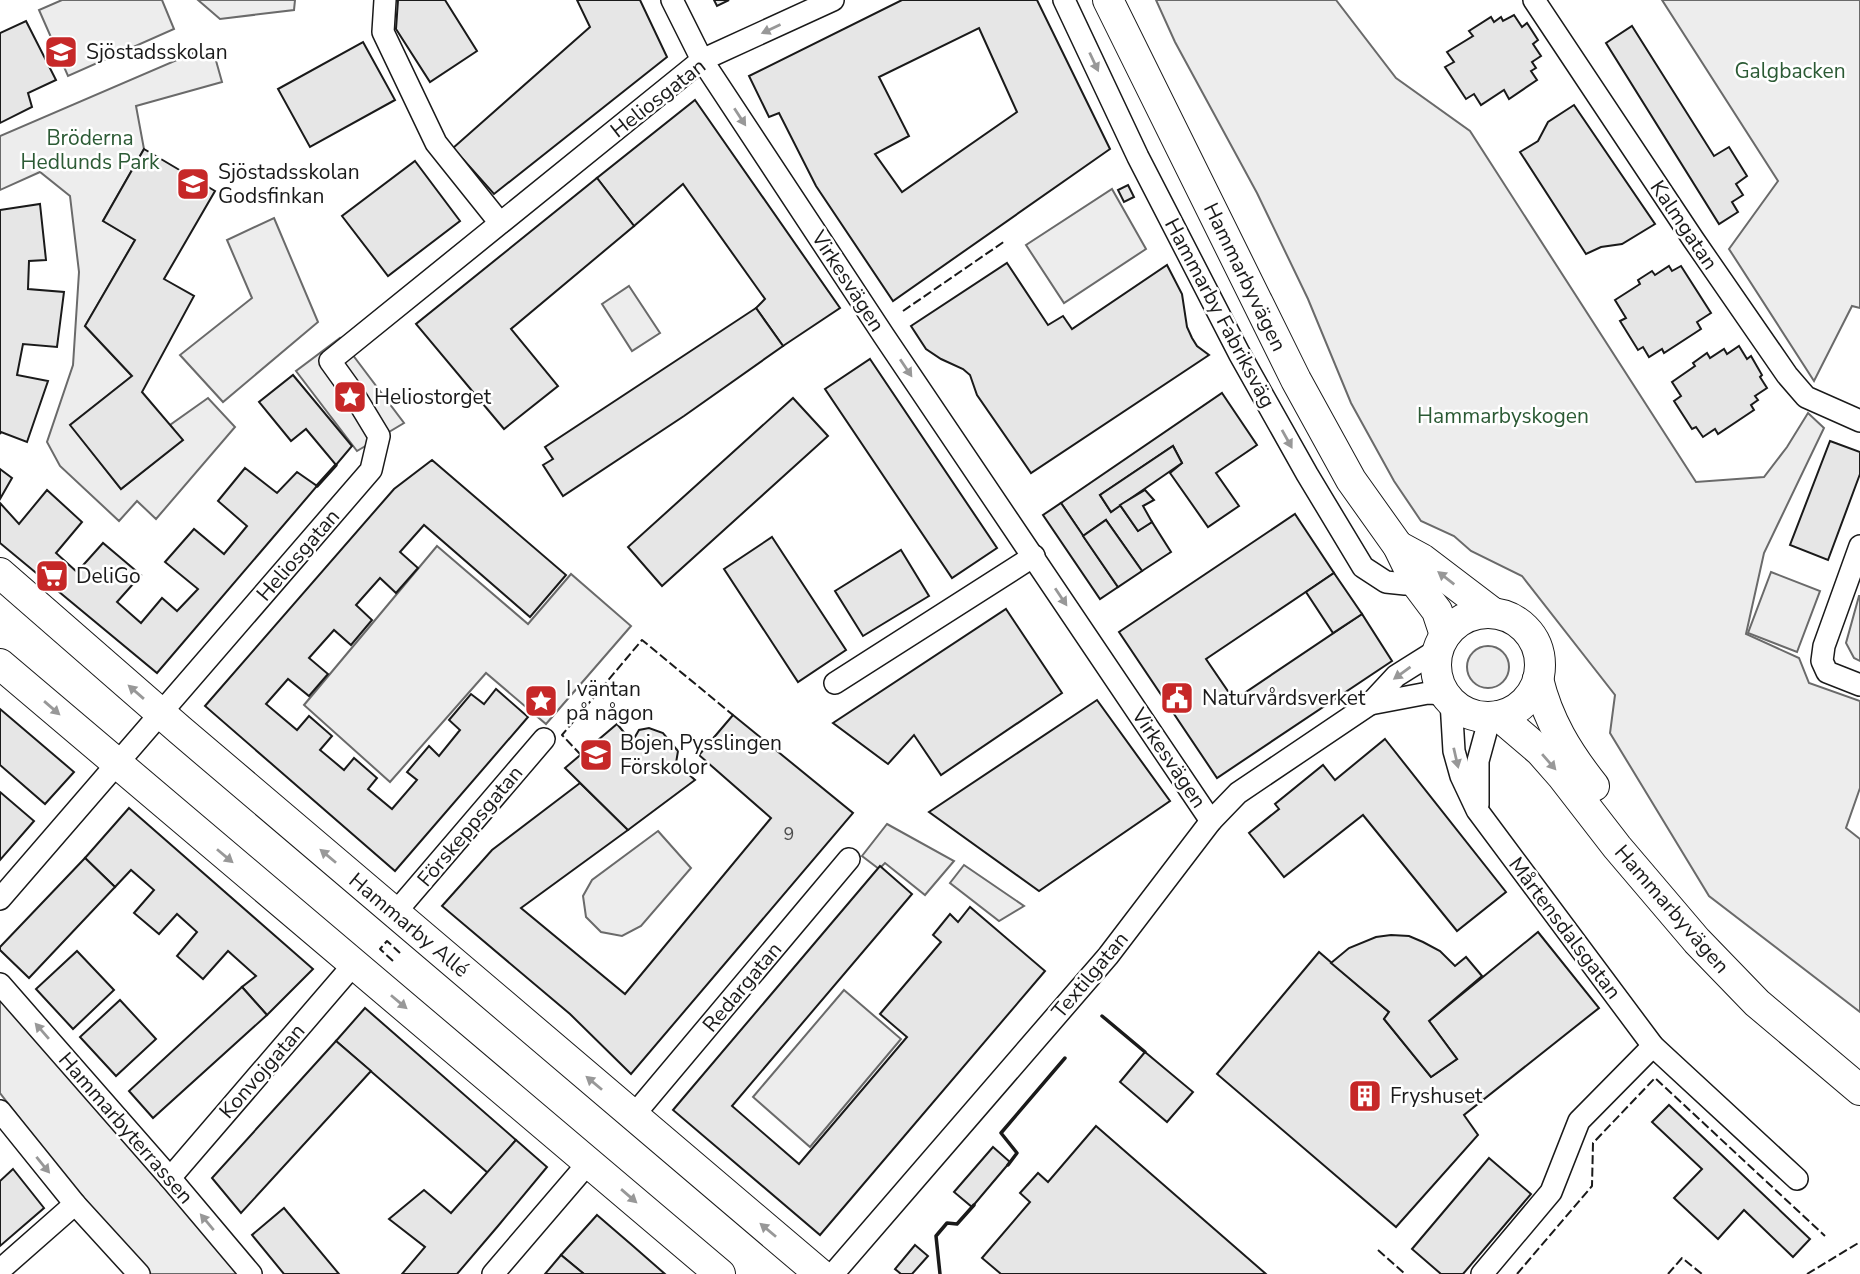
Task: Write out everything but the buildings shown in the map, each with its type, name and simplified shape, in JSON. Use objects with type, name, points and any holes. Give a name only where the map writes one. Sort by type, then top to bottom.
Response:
[{"type":"main road","name":"Hammarbyvägen","points":[[1108,0],[1296,380],[1351,480],[1398,546],[1416,583],[1437,611],[1442,642],[1436,664],[1438,680],[1448,698],[1462,710],[1476,715],[1494,716],[1540,751],[1617,848],[1697,941],[1757,1003],[1860,1090]]},
{"type":"main road","name":"Hammarbyvägen","points":[[1398,546],[1422,559],[1493,613],[1508,616],[1521,624],[1531,635],[1538,649],[1538,679],[1548,712],[1570,754],[1708,930],[1769,996],[1860,1072]]},
{"type":"main road","name":"Hammarby Allé","points":[[0,573],[820,1274]]},
{"type":"main road","points":[[1442,642],[1454,625],[1466,617],[1493,613]]},
{"type":"main road","points":[[0,664],[720,1274]]},
{"type":"main road","points":[[1494,716],[1512,711],[1524,703],[1538,679]]},
{"type":"street","points":[[385,0],[383,32],[436,143],[500,223]]},
{"type":"street","name":"Virkesvägen","points":[[672,0],[702,60],[1211,821]]},
{"type":"street","name":"Heliosgatan","points":[[0,899],[371,470],[379,436],[330,361],[702,60],[833,0]]},
{"type":"street","name":"Hammarby Fabriksväg","points":[[1065,0],[1144,168],[1239,353],[1307,474],[1363,567],[1386,582],[1416,583]]},
{"type":"street","name":"Kalmgatan","points":[[1534,0],[1693,240],[1787,375],[1807,397],[1860,421]]},
{"type":"street","points":[[1860,546],[1824,646],[1822,661],[1827,672],[1860,685]]},
{"type":"street","points":[[835,683],[1034,556]]},
{"type":"street","name":"Textilgatan","points":[[833,1274],[1108,956],[1211,821],[1238,793],[1370,704],[1396,676],[1442,642]]},
{"type":"street","name":"Textilgatan","points":[[1370,704],[1428,693],[1448,698]]},
{"type":"street","name":"Mårtensdalsgatan","points":[[1448,698],[1454,751],[1461,776],[1477,810],[1653,1046],[1797,1179]]},
{"type":"street","points":[[1477,810],[1478,761],[1494,716]]},
{"type":"street","name":"Förskeppsgatan","points":[[395,913],[544,738]]},
{"type":"street","name":"Redargatan","points":[[633,1116],[849,859]]},
{"type":"street","name":"Konvojgatan","points":[[170,1178],[354,964]]},
{"type":"street","name":"Hammarbyterrassen","points":[[0,984],[251,1274]]},
{"type":"street","points":[[1482,1274],[1551,1192],[1579,1121],[1653,1046]]},
{"type":"street","points":[[0,1111],[75,1204],[139,1274]]},
{"type":"street","points":[[493,1274],[589,1162]]},
{"type":"street","points":[[0,1270],[75,1204]]},
{"type":"shaded area","points":[[62,0],[162,0],[174,29],[68,76],[39,10]]},
{"type":"shaded area","points":[[198,0],[295,0],[294,10],[220,19]]},
{"type":"shaded area","name":"Hammarbyskogen","points":[[1156,0],[1336,0],[1396,78],[1470,131],[1696,482],[1764,477],[1808,413],[1824,428],[1764,553],[1746,634],[1799,658],[1809,683],[1860,701],[1860,788],[1846,828],[1860,839],[1860,1012],[1709,896],[1610,733],[1615,695],[1522,576],[1471,551],[1454,536],[1421,521],[1394,481],[1351,403],[1308,299],[1257,193],[1175,42]]},
{"type":"shaded area","name":"Galgbacken","points":[[1662,0],[1860,0],[1860,308],[1852,306],[1814,381],[1729,249],[1778,181]]},
{"type":"shaded area","points":[[193,53],[215,57],[222,82],[136,106],[144,149],[103,221],[135,240],[85,326],[132,376],[71,425],[121,489],[182,440],[170,425],[208,398],[235,427],[156,519],[137,501],[119,521],[60,466],[47,442],[73,365],[79,272],[70,196],[40,172],[0,190],[0,136]]},
{"type":"shaded area","points":[[1112,189],[1146,249],[1064,303],[1026,245]]},
{"type":"shaded area","points":[[274,218],[318,322],[223,402],[180,355],[252,298],[227,240]]},
{"type":"shaded area","points":[[629,286],[660,333],[632,351],[602,304]]},
{"type":"shaded area","name":"Heliostorget","points":[[340,338],[404,423],[357,451],[296,371]]},
{"type":"shaded area","points":[[437,546],[528,624],[571,574],[631,626],[546,724],[486,673],[390,782],[304,705]]},
{"type":"shaded area","points":[[1771,572],[1820,591],[1797,652],[1748,633]]},
{"type":"shaded area","points":[[1859,596],[1860,661],[1854,658],[1846,643]]},
{"type":"shaded area","points":[[1488,646],[1503,652],[1509,667],[1503,682],[1488,688],[1473,682],[1467,667],[1473,652]]},
{"type":"shaded area","points":[[887,824],[954,861],[925,895],[885,863],[879,869],[862,856]]},
{"type":"shaded area","points":[[658,831],[691,868],[641,926],[622,936],[601,932],[586,917],[583,896],[592,880]]},
{"type":"shaded area","points":[[964,865],[1024,906],[999,921],[950,883]]},
{"type":"shaded area","points":[[844,990],[901,1039],[810,1147],[753,1097]]},
{"type":"shaded area","points":[[0,998],[241,1274],[151,1274],[64,1176],[0,1093]]},
{"type":"fence","points":[[903,311],[1005,241]]},
{"type":"fence","points":[[581,755],[562,735],[642,640],[733,715]]},
{"type":"fence","points":[[393,961],[380,949],[387,941],[400,953]]},
{"type":"fence","points":[[1517,1274],[1592,1186],[1593,1143],[1655,1078],[1825,1236]]},
{"type":"fence","points":[[1807,1274],[1860,1242]]},
{"type":"fence","points":[[1378,1250],[1405,1274]]},
{"type":"fence","points":[[1668,1274],[1682,1258],[1702,1274]]},
{"type":"wall","points":[[317,486],[336,465]]},
{"type":"wall","points":[[1102,1016],[1145,1052]]},
{"type":"wall","points":[[1008,1165],[1017,1153],[1001,1133],[1065,1058]]},
{"type":"wall","points":[[940,1274],[936,1236],[947,1223],[957,1224],[974,1205]]},
{"type":"place","name":"Sjöstadsskolan","points":[[61,52]]},
{"type":"place","name":"Sjöstadsskolan Godsfinkan","points":[[193,184]]},
{"type":"place","name":"Heliostorget","points":[[350,397]]},
{"type":"place","name":"DeliGo","points":[[52,576]]},
{"type":"place","name":"Naturvårdsverket","points":[[1177,698]]},
{"type":"place","name":"I väntan på någon","points":[[541,701]]},
{"type":"place","name":"Bojen Pysslingen Förskolor","points":[[596,755]]},
{"type":"place","name":"Fryshuset","points":[[1365,1096]]},
{"type":"park label","name":"Bröderna Hedlunds Park","points":[[90,150]]}]
